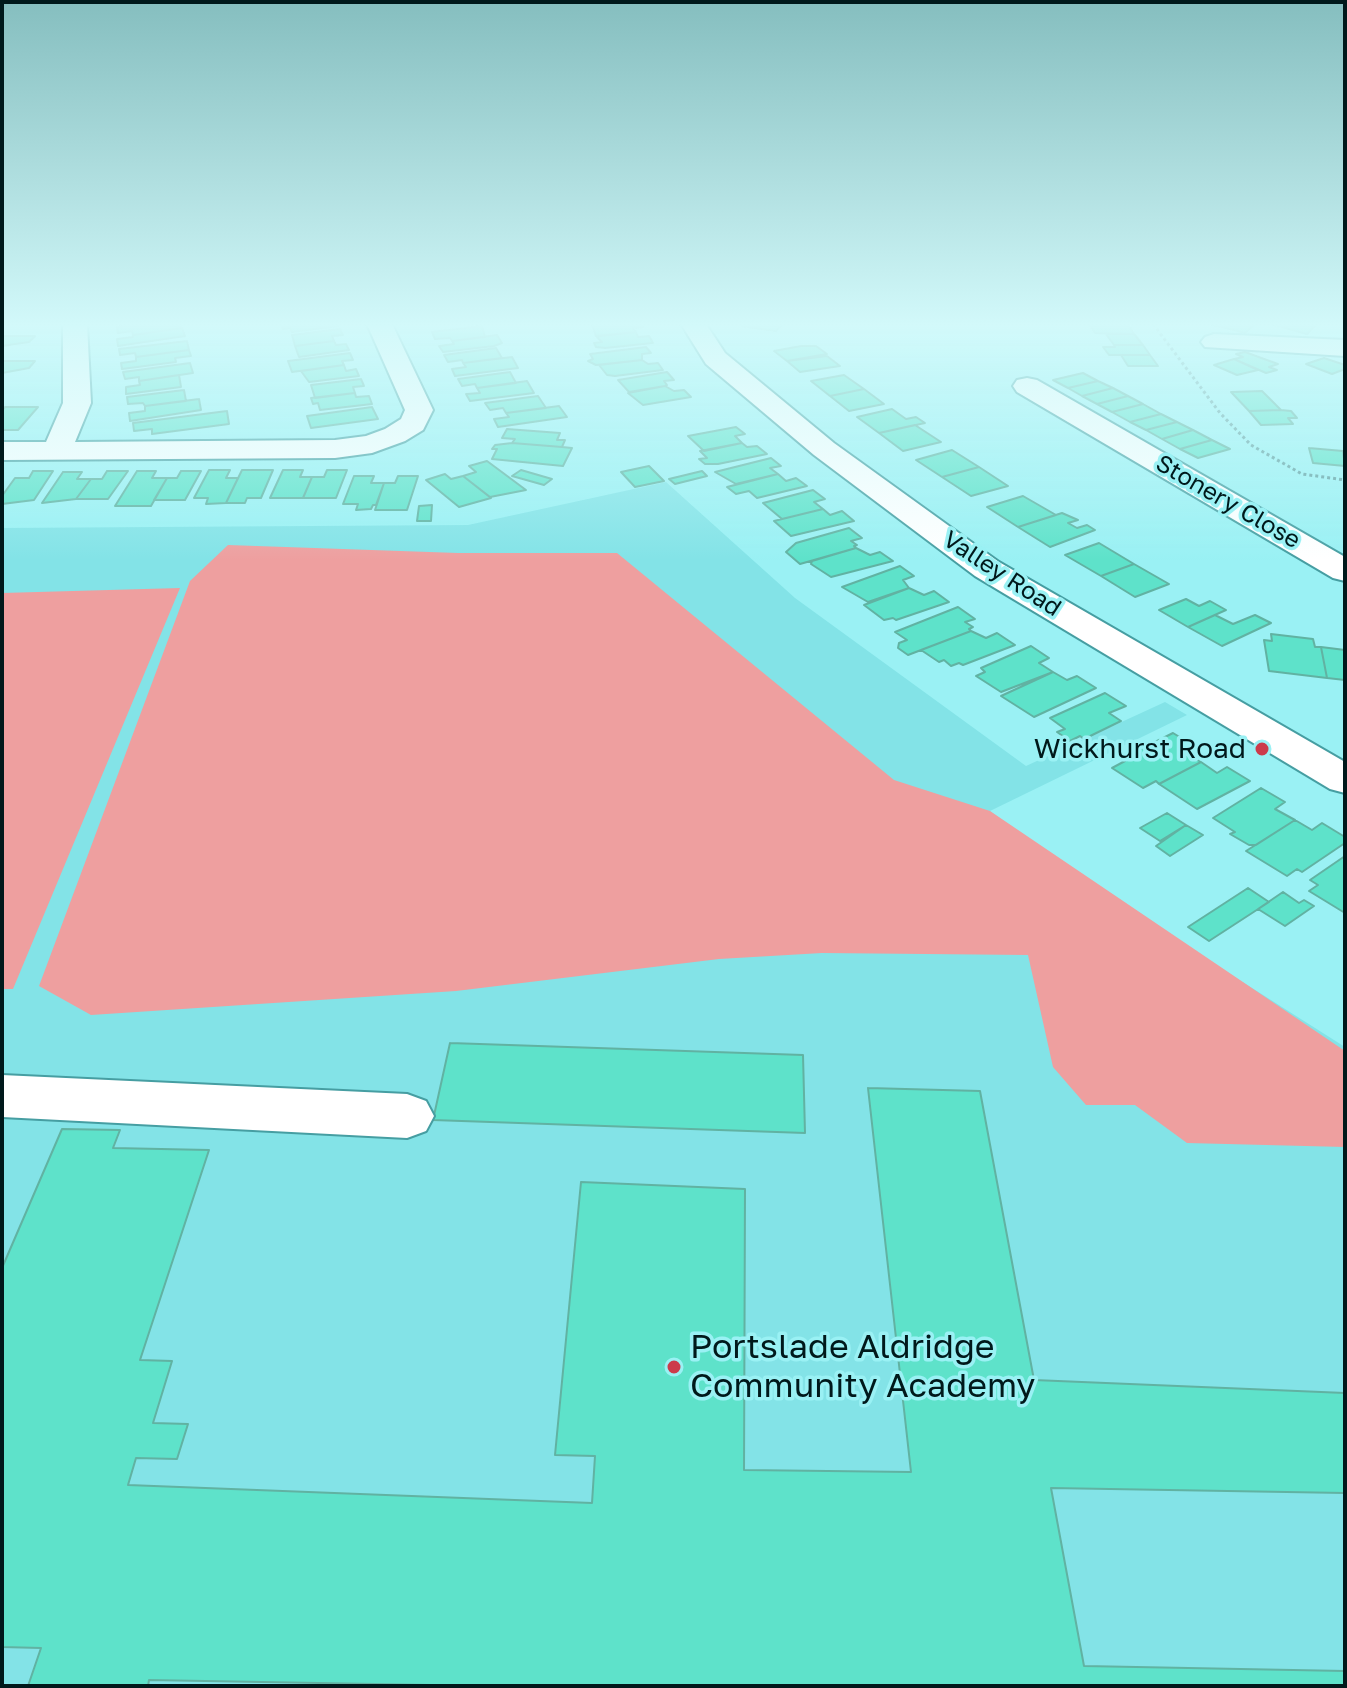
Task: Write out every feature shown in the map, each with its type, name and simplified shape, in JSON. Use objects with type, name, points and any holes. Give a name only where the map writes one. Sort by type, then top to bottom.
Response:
[{"type":"street","points":[[57,450],[77,403]]},
{"type":"street","points":[[2,451],[335,449],[372,444],[395,435],[413,424],[419,410],[416,403]]},
{"type":"street","name":"Valley Road","points":[[769,403],[824,449],[987,569],[1345,780]]},
{"type":"street","name":"Stonery Close","points":[[1056,403],[1345,571]]},
{"type":"street","points":[[2,1096],[407,1116]]},
{"type":"path","points":[[1212,403],[1251,445],[1302,474],[1345,480]]},
{"type":"shaded area","name":"Portslade Aldridge Community Academy","points":[[666,482],[795,598],[1026,766],[1165,702],[1187,715],[990,811],[1096,889],[1345,1047],[1345,1686],[2,1686],[2,528],[468,525]]},
{"type":"shaded area","points":[[228,545],[458,553],[617,553],[894,780],[990,811],[1345,1051],[1345,1147],[1187,1143],[1135,1105],[1086,1105],[1053,1067],[1028,955],[822,953],[719,959],[456,991],[91,1015],[39,986],[190,581]]},
{"type":"shaded area","points":[[180,588],[13,989],[2,989],[2,593]]},
{"type":"building","points":[[128,403],[171,403],[145,406],[143,403]]},
{"type":"building","points":[[200,403],[201,410],[130,421],[129,413],[145,411],[145,406]]},
{"type":"building","points":[[313,403],[372,404],[320,410],[318,403]]},
{"type":"building","points":[[485,403],[543,403],[546,408],[506,413],[503,408],[490,410]]},
{"type":"building","points":[[839,403],[884,404],[849,411]]},
{"type":"building","points":[[1141,403],[1143,404],[1112,412],[1097,404]]},
{"type":"building","points":[[1241,403],[1274,403],[1281,410],[1249,411]]},
{"type":"building","points":[[1143,404],[1161,414],[1130,422],[1112,412]]},
{"type":"building","points":[[559,406],[567,417],[498,427],[494,419],[509,417],[506,413]]},
{"type":"building","points":[[5,407],[38,407],[18,430],[2,430],[2,411]]},
{"type":"building","points":[[372,407],[378,419],[311,428],[307,416]]},
{"type":"building","points":[[892,409],[906,419],[916,417],[925,423],[879,433],[857,417]]},
{"type":"building","points":[[227,411],[229,424],[152,434],[152,429],[134,431],[133,423]]},
{"type":"building","points":[[1249,411],[1291,411],[1297,418],[1288,418],[1293,424],[1261,425]]},
{"type":"building","points":[[1161,414],[1177,422],[1146,430],[1130,422]]},
{"type":"building","points":[[1177,422],[1193,430],[1162,439],[1146,430]]},
{"type":"building","points":[[915,425],[941,442],[903,451],[879,433]]},
{"type":"building","points":[[736,427],[745,434],[735,436],[742,443],[704,451],[688,436]]},
{"type":"building","points":[[507,429],[560,433],[557,440],[565,440],[562,447],[512,443],[515,439],[502,438]]},
{"type":"building","points":[[1193,430],[1212,440],[1180,449],[1162,439]]},
{"type":"building","points":[[1212,440],[1230,449],[1198,458],[1180,449]]},
{"type":"building","points":[[512,443],[572,448],[563,466],[492,459],[497,449],[492,449],[495,445]]},
{"type":"building","points":[[742,443],[747,447],[757,446],[767,454],[718,464],[705,464],[699,459],[707,458],[700,451]]},
{"type":"building","points":[[1309,448],[1343,451],[1345,466],[1313,463]]},
{"type":"building","points":[[952,450],[979,467],[942,477],[916,460]]},
{"type":"building","points":[[771,458],[781,466],[770,468],[778,474],[736,484],[715,472]]},
{"type":"building","points":[[487,461],[526,490],[490,497],[463,476],[476,472],[469,466]]},
{"type":"building","points":[[649,466],[664,481],[635,487],[621,472]]},
{"type":"building","points":[[979,467],[1008,486],[971,496],[942,477]]},
{"type":"building","points":[[209,470],[230,470],[226,478],[238,478],[226,503],[206,504],[208,498],[194,498]]},
{"type":"building","points":[[242,470],[273,470],[261,498],[247,498],[245,503],[226,503]]},
{"type":"building","points":[[283,470],[303,470],[300,477],[312,477],[303,498],[270,498]]},
{"type":"building","points":[[327,470],[347,470],[336,498],[303,498],[312,477],[324,477]]},
{"type":"building","points":[[521,470],[552,479],[544,485],[512,476]]},
{"type":"building","points":[[33,471],[53,471],[34,500],[2,504],[2,496],[15,478],[29,478]]},
{"type":"building","points":[[107,471],[128,471],[108,499],[76,499],[91,479],[102,479]]},
{"type":"building","points":[[137,471],[156,471],[152,478],[167,478],[151,506],[115,506]]},
{"type":"building","points":[[181,471],[201,471],[185,500],[154,500],[167,478],[177,478]]},
{"type":"building","points":[[702,471],[707,476],[675,484],[669,479]]},
{"type":"building","points":[[63,472],[82,472],[77,479],[91,479],[76,499],[42,503]]},
{"type":"building","points":[[445,474],[451,479],[463,476],[491,498],[459,507],[426,480]]},
{"type":"building","points":[[778,474],[786,481],[796,478],[807,486],[757,498],[749,491],[736,494],[727,487]]},
{"type":"building","points":[[354,476],[374,476],[371,483],[384,483],[376,505],[371,509],[356,510],[358,504],[343,504]]},
{"type":"building","points":[[398,476],[418,476],[407,510],[375,510],[384,483],[395,483]]},
{"type":"building","points":[[813,490],[825,499],[814,502],[823,509],[782,519],[763,503]]},
{"type":"building","points":[[1023,496],[1056,515],[1018,527],[987,507]]},
{"type":"building","points":[[432,505],[431,521],[417,521],[419,506]]},
{"type":"building","points":[[823,509],[830,515],[842,511],[854,521],[791,536],[774,521]]},
{"type":"building","points":[[1062,513],[1078,520],[1068,523],[1077,528],[1087,525],[1095,530],[1050,547],[1018,527]]},
{"type":"building","points":[[849,528],[862,538],[851,541],[857,545],[854,546],[856,548],[800,564],[786,552],[796,543]]},
{"type":"building","points":[[1099,543],[1134,564],[1101,576],[1065,555]]},
{"type":"building","points":[[856,548],[870,555],[880,552],[893,561],[831,577],[811,564],[812,561]]},
{"type":"building","points":[[1134,564],[1169,584],[1135,597],[1101,576]]},
{"type":"building","points":[[900,566],[914,576],[903,580],[909,588],[868,602],[842,587]]},
{"type":"building","points":[[909,588],[924,595],[934,591],[949,602],[896,620],[884,620],[864,605]]},
{"type":"building","points":[[1186,599],[1199,606],[1210,601],[1226,610],[1188,627],[1159,610]]},
{"type":"building","points":[[958,607],[975,619],[965,622],[973,627],[969,629],[971,631],[908,655],[898,648],[899,643],[907,640],[895,632]]},
{"type":"building","points":[[1215,615],[1233,624],[1255,615],[1271,623],[1222,646],[1188,627]]},
{"type":"building","points":[[971,631],[986,638],[997,633],[1015,645],[963,665],[951,666],[921,650]]},
{"type":"building","points":[[1271,634],[1313,639],[1315,647],[1321,647],[1327,678],[1269,671],[1264,640],[1272,641]]},
{"type":"building","points":[[1031,646],[1049,658],[1039,663],[1053,672],[1001,692],[976,676],[985,672],[981,668]]},
{"type":"building","points":[[1321,647],[1345,650],[1345,680],[1327,678]]},
{"type":"building","points":[[1053,672],[1067,680],[1077,676],[1096,688],[1034,717],[1001,696]]},
{"type":"building","points":[[1105,693],[1126,706],[1109,713],[1121,721],[1084,739],[1080,736],[1070,741],[1057,732],[1065,729],[1050,718]]},
{"type":"building","points":[[1173,733],[1196,747],[1186,753],[1201,762],[1159,784],[1156,781],[1143,788],[1112,768],[1125,761],[1121,759]]},
{"type":"building","points":[[1201,762],[1217,773],[1227,767],[1250,781],[1197,809],[1159,784]]},
{"type":"building","points":[[1261,788],[1285,802],[1275,809],[1295,820],[1256,845],[1249,845],[1230,834],[1235,832],[1213,818]]},
{"type":"building","points":[[1167,813],[1186,825],[1160,841],[1140,828]]},
{"type":"building","points":[[1295,820],[1312,830],[1322,823],[1345,837],[1345,843],[1302,872],[1297,869],[1287,876],[1246,851]]},
{"type":"building","points":[[1186,825],[1203,835],[1170,856],[1156,846]]},
{"type":"building","points":[[1345,856],[1345,913],[1309,891],[1318,885],[1310,880]]},
{"type":"building","points":[[1248,888],[1269,902],[1209,941],[1188,927]]},
{"type":"building","points":[[1283,892],[1299,903],[1304,900],[1314,906],[1285,926],[1258,909]]},
{"type":"building","points":[[450,1043],[803,1055],[805,1133],[433,1120]]},
{"type":"building","points":[[868,1088],[980,1091],[1034,1380],[1345,1393],[1345,1493],[1051,1488],[1084,1666],[1345,1671],[1345,1686],[487,1686],[149,1680],[148,1686],[28,1686],[41,1648],[2,1647],[2,1268],[62,1129],[120,1130],[113,1148],[209,1150],[140,1360],[172,1361],[153,1423],[188,1424],[177,1459],[136,1458],[128,1485],[592,1503],[595,1456],[555,1455],[581,1182],[745,1189],[744,1470],[911,1472]]},
{"type":"place","name":"Wickhurst Road","points":[[1262,749]]},
{"type":"place","name":"Portslade Aldridge Community Academy","points":[[674,1367]]}]
